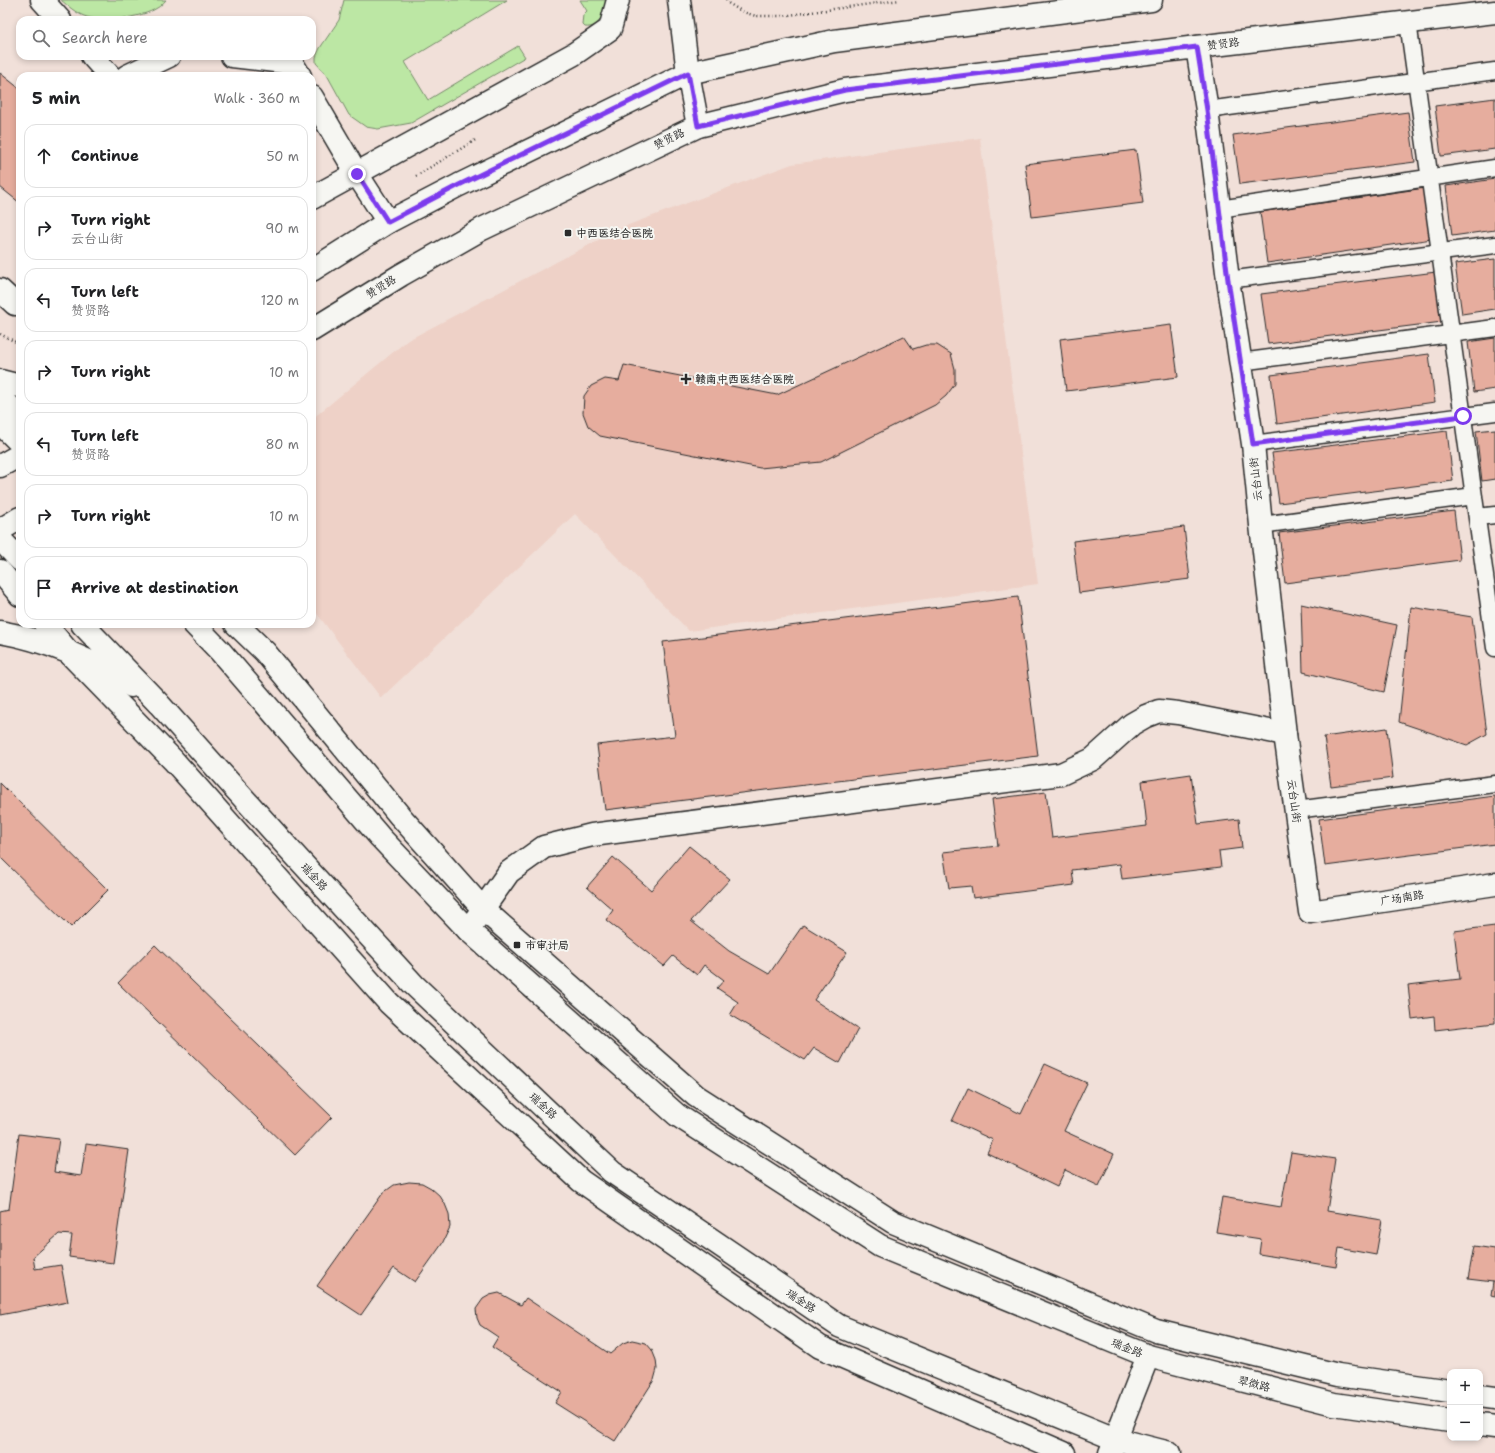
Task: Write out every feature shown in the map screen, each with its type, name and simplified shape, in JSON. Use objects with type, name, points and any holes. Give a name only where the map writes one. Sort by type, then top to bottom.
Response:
[{"type":"street","points":[[42,0],[56,16]]},
{"type":"street","points":[[316,196],[574,54],[610,28],[618,0]]},
{"type":"street","points":[[679,0],[688,73],[698,126]]},
{"type":"street","points":[[316,267],[388,222],[459,185],[688,73],[834,40],[1151,0]]},
{"type":"street","name":"赞贤路","points":[[316,328],[401,275],[482,230],[698,126],[845,90],[1495,12]]},
{"type":"street","name":"云台山街","points":[[1197,47],[1207,110],[1228,280],[1253,444],[1285,734],[1310,912]]},
{"type":"street","points":[[96,60],[106,72]]},
{"type":"street","points":[[135,72],[161,60]]},
{"type":"street","points":[[266,60],[292,63],[298,72]]},
{"type":"street","points":[[316,104],[357,174],[388,222]]},
{"type":"street","points":[[0,290],[16,304]]},
{"type":"street","points":[[0,381],[16,385]]},
{"type":"street","points":[[0,396],[16,413]]},
{"type":"street","points":[[0,423],[16,439]]},
{"type":"street","points":[[0,466],[16,457]]},
{"type":"street","points":[[0,530],[16,520]]},
{"type":"street","points":[[0,539],[16,556]]},
{"type":"street","points":[[0,571],[16,590]]},
{"type":"street","points":[[48,628],[71,655],[173,760],[389,1003],[581,1181],[820,1347],[1064,1453]]},
{"type":"street","name":"瑞金路","points":[[86,628],[159,704],[414,985],[612,1172],[838,1326],[1112,1446]]},
{"type":"street","name":"瑞金路","points":[[198,628],[220,651],[380,837],[468,930],[677,1116],[880,1246],[1148,1356]]},
{"type":"street","points":[[210,628],[220,651]]},
{"type":"street","points":[[240,628],[265,652],[400,816],[483,910],[696,1096],[893,1222],[1156,1331],[1338,1375],[1447,1392]]},
{"type":"street","points":[[0,632],[47,644],[86,660],[123,680],[159,704]]},
{"type":"street","points":[[468,930],[509,872],[544,847],[592,835],[1061,774],[1093,758],[1132,724],[1159,711],[1178,713],[1285,734]]},
{"type":"street","name":"广场南路","points":[[1310,912],[1495,884]]},
{"type":"street","points":[[1148,1356],[1112,1446],[1170,1453]]},
{"type":"street","name":"翠微路","points":[[1148,1356],[1334,1404],[1447,1421]]},
{"type":"street","points":[[1483,1396],[1495,1398]]},
{"type":"street","points":[[1483,1425],[1495,1427]]},
{"type":"lane","points":[[1408,22],[1474,496],[1492,610],[1495,648]]},
{"type":"lane","points":[[1207,110],[1495,71]]},
{"type":"lane","points":[[1219,209],[1495,168]]},
{"type":"lane","points":[[1228,280],[1495,245]]},
{"type":"lane","points":[[1240,362],[1495,328]]},
{"type":"lane","points":[[1253,444],[1495,412]]},
{"type":"lane","points":[[1261,525],[1474,496]]},
{"type":"lane","points":[[1477,517],[1495,515]]},
{"type":"lane","points":[[1296,810],[1495,784]]},
{"type":"path","points":[[726,0],[728,3],[743,12],[756,16],[782,16],[900,0]]},
{"type":"path","points":[[0,334],[16,342]]},
{"type":"shaded area","name":"赣南中西医结合医院","points":[[980,138],[1038,584],[689,631],[575,514],[381,698],[316,612],[316,416],[408,340],[623,227],[792,164]]},
{"type":"green space","points":[[61,0],[166,0],[150,12],[135,16],[84,16]]},
{"type":"green space","points":[[344,0],[507,0],[405,62],[428,100],[518,46],[525,57],[411,123],[378,129],[366,127],[349,115],[327,75],[316,63],[316,57],[320,48],[339,20]]},
{"type":"green space","points":[[580,0],[607,0],[601,19],[590,27],[585,27],[582,24],[583,15],[587,11]]},
{"type":"building","points":[[0,73],[16,86],[16,200],[0,187]]},
{"type":"building","points":[[1495,98],[1495,149],[1441,156],[1435,106]]},
{"type":"building","points":[[1408,112],[1415,162],[1240,184],[1233,135]]},
{"type":"building","points":[[1136,150],[1143,203],[1032,217],[1025,164]]},
{"type":"building","points":[[1495,179],[1495,230],[1452,236],[1446,186]]},
{"type":"building","points":[[1425,188],[1432,239],[1267,263],[1260,212]]},
{"type":"building","points":[[1495,259],[1495,309],[1462,314],[1455,264]]},
{"type":"building","points":[[1436,272],[1442,322],[1268,344],[1261,294]]},
{"type":"building","points":[[1171,325],[1178,377],[1066,391],[1060,339]]},
{"type":"building","points":[[904,336],[913,349],[926,345],[937,345],[951,354],[955,369],[955,384],[946,396],[935,405],[821,462],[760,468],[600,436],[588,426],[583,413],[584,396],[591,386],[605,379],[619,381],[624,365],[777,395]]},
{"type":"building","points":[[1495,338],[1495,389],[1474,392],[1468,342]]},
{"type":"building","points":[[1429,354],[1435,402],[1277,424],[1271,375]]},
{"type":"building","points":[[1495,429],[1495,479],[1482,481],[1476,431]]},
{"type":"building","points":[[1447,431],[1453,481],[1279,503],[1272,453]]},
{"type":"building","points":[[1454,511],[1460,560],[1285,583],[1279,533]]},
{"type":"building","points":[[1184,527],[1190,579],[1079,593],[1073,541]]},
{"type":"building","points":[[1018,597],[1038,756],[605,810],[597,745],[675,736],[663,642]]},
{"type":"building","points":[[1301,604],[1397,625],[1384,692],[1303,672]]},
{"type":"building","points":[[1411,607],[1472,617],[1487,734],[1467,745],[1399,722]]},
{"type":"building","points":[[1387,728],[1393,778],[1331,786],[1324,737]]},
{"type":"building","points":[[1191,774],[1198,824],[1239,819],[1242,848],[1219,851],[1221,867],[1122,879],[1120,864],[1072,870],[1074,885],[973,898],[971,886],[949,888],[943,852],[998,846],[992,799],[1046,792],[1052,838],[1147,826],[1142,781]]},
{"type":"building","points":[[0,783],[108,890],[71,927],[0,857]]},
{"type":"building","points":[[1495,796],[1495,844],[1325,866],[1319,819]]},
{"type":"building","points":[[689,846],[730,879],[691,921],[729,951],[769,974],[803,925],[847,952],[814,1000],[858,1029],[840,1063],[814,1048],[805,1060],[730,1015],[738,1002],[717,988],[724,980],[704,965],[697,975],[673,956],[664,966],[606,920],[613,910],[587,887],[613,857],[651,890]]},
{"type":"building","points":[[1495,926],[1495,1023],[1435,1030],[1434,1016],[1412,1019],[1408,985],[1460,979],[1454,931]]},
{"type":"building","points":[[155,945],[332,1117],[295,1155],[118,983]]},
{"type":"building","points":[[1045,1064],[1087,1083],[1064,1131],[1114,1154],[1099,1186],[1065,1170],[1057,1187],[987,1153],[993,1140],[952,1121],[968,1088],[1021,1114]]},
{"type":"building","points":[[19,1134],[59,1139],[54,1172],[81,1176],[86,1144],[129,1150],[113,1263],[69,1257],[72,1235],[59,1234],[33,1257],[35,1269],[61,1265],[68,1302],[0,1315],[0,1211],[9,1209]]},
{"type":"building","points":[[1291,1152],[1335,1159],[1327,1211],[1382,1220],[1376,1255],[1339,1248],[1336,1267],[1259,1254],[1261,1239],[1216,1232],[1222,1197],[1281,1207]]},
{"type":"building","points":[[409,1182],[422,1183],[431,1188],[440,1196],[449,1214],[450,1227],[442,1244],[415,1282],[394,1268],[361,1315],[317,1286],[383,1193],[394,1185]]},
{"type":"building","points":[[1474,1246],[1495,1249],[1495,1297],[1491,1296],[1493,1282],[1468,1279]]},
{"type":"building","points":[[499,1293],[521,1305],[526,1298],[610,1354],[623,1343],[632,1340],[646,1343],[652,1350],[656,1360],[657,1369],[654,1380],[615,1441],[555,1403],[562,1392],[492,1347],[498,1337],[480,1325],[477,1318],[476,1309],[483,1299],[490,1295]]},
{"type":"place","name":"中西医结合医院","points":[[568,233]]},
{"type":"place","name":"赣南中西医结合医院","points":[[686,379]]},
{"type":"place","name":"市审计局","points":[[517,945]]},
{"type":"route","points":[[357,174],[388,222],[459,185],[688,73],[698,126],[845,90],[1197,47],[1207,110],[1228,280],[1253,444],[1463,416]]}]
